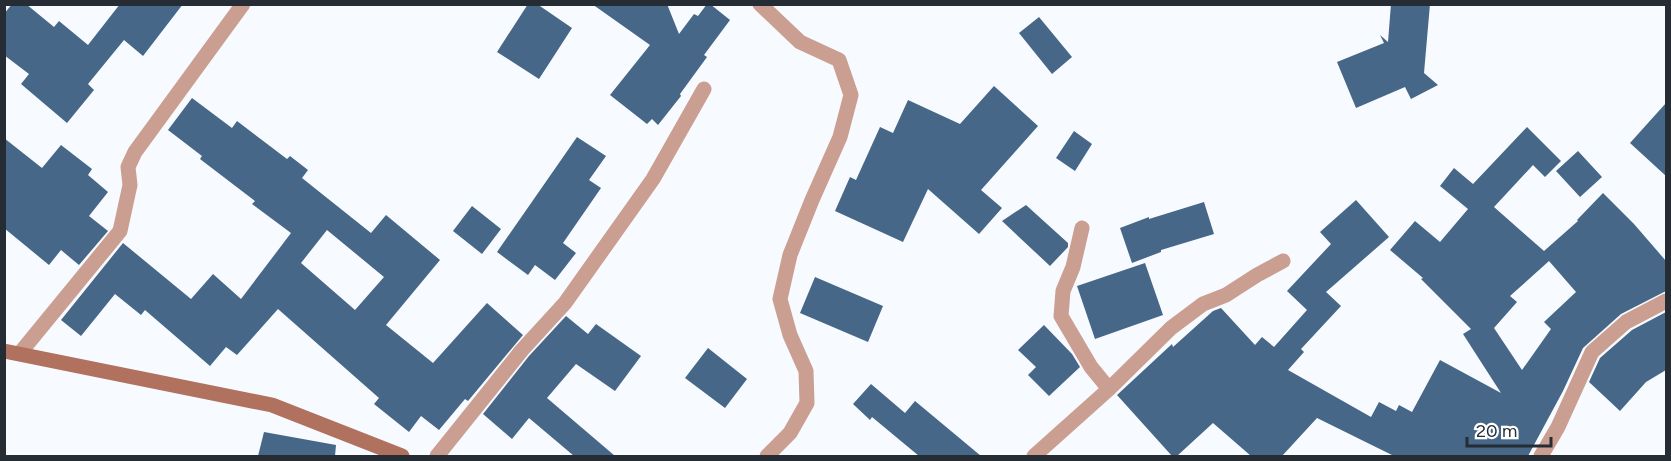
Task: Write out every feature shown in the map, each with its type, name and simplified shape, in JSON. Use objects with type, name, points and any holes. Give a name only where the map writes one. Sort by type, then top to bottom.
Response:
[{"type":"street","points":[[12,352],[120,231],[130,185],[128,167],[135,152],[243,4]]},
{"type":"street","points":[[760,4],[800,42],[839,60],[851,95],[840,137],[790,255],[780,299],[790,335],[806,371],[807,403],[790,433],[767,456]]},
{"type":"street","points":[[437,456],[522,350],[572,293],[653,179],[704,89]]},
{"type":"street","points":[[1082,228],[1073,267],[1063,291],[1061,316],[1090,367],[1109,389]]},
{"type":"street","points":[[1034,456],[1109,389],[1171,328],[1203,304],[1226,295],[1283,261]]},
{"type":"street","points":[[1541,456],[1558,427],[1592,352],[1626,322],[1666,301]]},
{"type":"street","points":[[12,352],[272,405],[402,456]]},
{"type":"building","points":[[12,4],[26,4],[54,27],[59,21],[88,45],[120,4],[183,4],[143,56],[124,40],[88,84],[94,90],[67,123],[21,84],[29,74],[4,55],[4,14]]},
{"type":"building","points":[[528,4],[537,4],[572,28],[539,79],[497,52]]},
{"type":"building","points":[[592,4],[667,4],[679,34],[694,14],[698,16],[707,4],[730,20],[704,55],[707,57],[680,94],[681,96],[658,125],[652,119],[647,124],[610,95],[650,45]]},
{"type":"building","points":[[1391,4],[1430,4],[1424,73],[1438,85],[1411,99],[1405,87],[1356,108],[1337,62],[1384,43],[1380,35],[1388,42]]},
{"type":"building","points":[[1039,17],[1072,57],[1052,74],[1019,33]]},
{"type":"building","points":[[994,86],[1038,126],[981,190],[1002,208],[979,234],[928,189],[903,242],[835,211],[850,177],[856,180],[880,127],[893,133],[908,100],[960,124]]},
{"type":"building","points":[[192,98],[232,128],[237,121],[287,159],[290,156],[308,170],[302,178],[371,233],[386,215],[440,260],[386,325],[433,363],[487,303],[523,335],[468,401],[465,399],[439,430],[421,416],[409,432],[374,404],[379,398],[278,309],[237,355],[226,347],[210,366],[145,310],[141,315],[115,294],[81,336],[61,320],[123,243],[191,299],[213,274],[241,299],[291,233],[252,204],[255,201],[200,159],[202,156],[168,130]],"holes":[[[327,230],[384,277],[355,310],[301,263]]]},
{"type":"building","points":[[1666,103],[1666,176],[1630,143]]},
{"type":"building","points":[[1527,127],[1561,161],[1545,177],[1533,165],[1494,207],[1544,251],[1578,221],[1603,193],[1666,261],[1666,291],[1621,314],[1583,348],[1528,456],[1394,456],[1317,418],[1282,456],[1251,456],[1213,423],[1177,456],[1172,456],[1117,395],[1172,344],[1173,347],[1213,311],[1221,308],[1255,345],[1262,337],[1274,347],[1307,310],[1287,291],[1331,244],[1320,232],[1356,200],[1389,237],[1326,292],[1341,306],[1301,349],[1304,352],[1288,370],[1371,417],[1379,402],[1396,411],[1399,405],[1412,412],[1440,360],[1501,393],[1463,334],[1471,329],[1421,279],[1423,278],[1390,250],[1415,221],[1440,242],[1468,209],[1440,186],[1454,168],[1473,184]],"holes":[[[1549,261],[1576,292],[1544,322],[1551,329],[1522,370],[1494,328],[1517,302],[1510,296]]]},
{"type":"building","points":[[1074,131],[1092,144],[1075,171],[1056,158]]},
{"type":"building","points":[[577,137],[606,156],[589,180],[601,188],[563,243],[576,253],[555,280],[535,265],[528,275],[497,252]]},
{"type":"building","points":[[4,138],[42,168],[61,145],[92,169],[88,175],[108,192],[89,216],[108,231],[79,265],[61,250],[49,265],[4,228]]},
{"type":"building","points":[[1578,151],[1602,177],[1580,197],[1556,171]]},
{"type":"building","points":[[1204,202],[1214,234],[1161,250],[1161,252],[1132,263],[1120,228],[1149,217],[1149,219]]},
{"type":"building","points":[[1026,205],[1068,243],[1068,247],[1050,266],[1002,221]]},
{"type":"building","points":[[472,206],[501,229],[482,254],[453,231]]},
{"type":"building","points":[[1145,263],[1163,315],[1095,339],[1077,286]]},
{"type":"building","points":[[815,277],[883,306],[868,342],[800,313]]},
{"type":"building","points":[[1666,312],[1666,370],[1646,382],[1620,411],[1589,382],[1600,358],[1632,330]]},
{"type":"building","points":[[566,316],[588,334],[596,324],[641,356],[615,391],[576,364],[547,398],[615,456],[574,456],[529,418],[512,439],[483,414],[529,356]]},
{"type":"building","points":[[1044,325],[1072,354],[1080,367],[1049,396],[1028,375],[1036,367],[1018,350]]},
{"type":"building","points":[[708,348],[747,379],[725,408],[685,378]]},
{"type":"building","points":[[871,384],[905,413],[915,401],[981,456],[919,456],[872,417],[870,420],[853,404]]},
{"type":"building","points":[[264,432],[336,445],[335,456],[258,456]]}]
